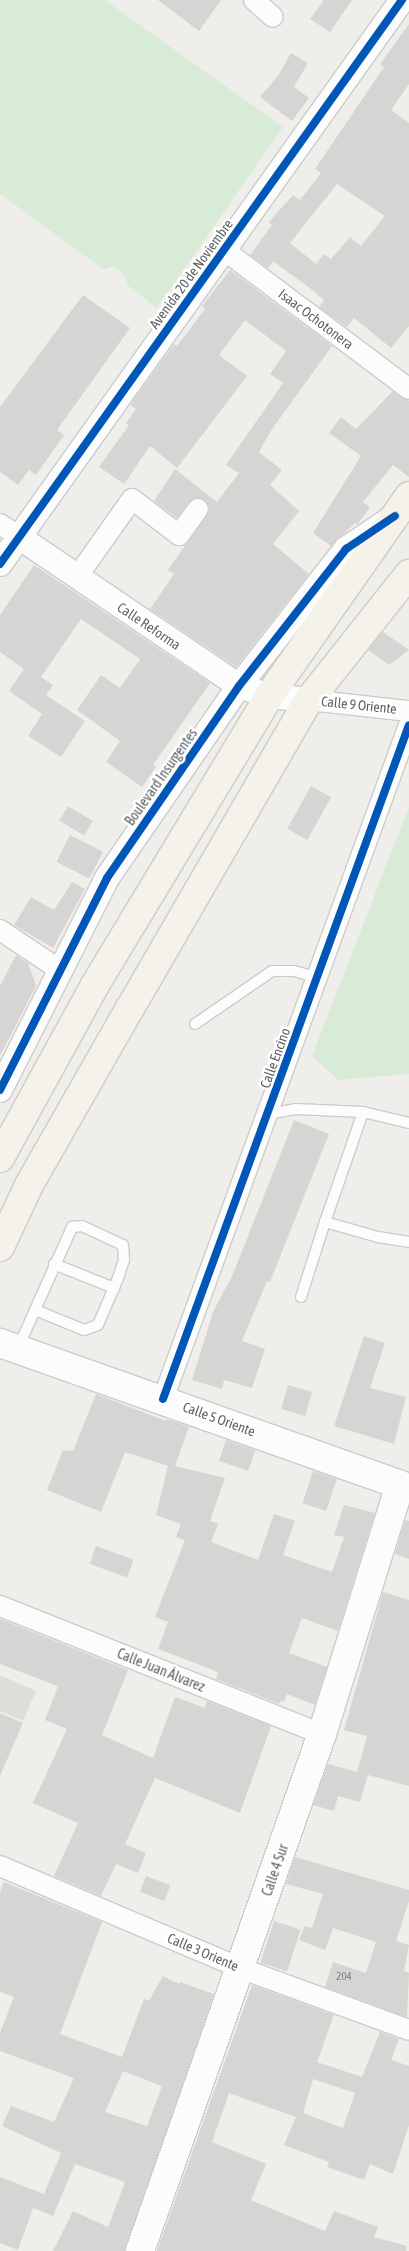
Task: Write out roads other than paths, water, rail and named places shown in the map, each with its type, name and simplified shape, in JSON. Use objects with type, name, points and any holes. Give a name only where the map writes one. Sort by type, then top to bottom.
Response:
[{"type":"main road","name":"Boulevard Insurgentes","points":[[0,1158],[94,986],[269,696],[402,506]]},
{"type":"main road","points":[[0,1247],[29,1185],[310,700],[409,574]]},
{"type":"main road","name":"Calle 5 Oriente","points":[[9,1346],[405,1486]]},
{"type":"main road","name":"Calle 4 Sur","points":[[140,2251],[322,1734],[405,1486]]},
{"type":"street","points":[[254,0],[273,17]]},
{"type":"street","name":"Avenida 20 de Noviembre","points":[[0,564],[9,530],[224,250],[402,0]]},
{"type":"street","name":"Isaac Ochotonera","points":[[224,250],[409,388]]},
{"type":"street","points":[[77,577],[132,499],[179,535],[198,509]]},
{"type":"street","name":"Boulevard Insurgentes","points":[[0,1090],[107,878],[239,686],[346,550],[402,506]]},
{"type":"street","name":"Calle Reforma","points":[[9,530],[239,686],[269,696],[310,700]]},
{"type":"street","name":"Calle 9 Oriente","points":[[310,700],[409,711]]},
{"type":"street","name":"Calle Encino","points":[[163,1399],[409,725]]},
{"type":"street","points":[[0,930],[60,970]]},
{"type":"street","name":"Calle Juan Álvarez","points":[[0,1606],[322,1734]]},
{"type":"street","name":"Calle 3 Oriente","points":[[0,1866],[240,1968],[409,2030]]},
{"type":"lane","points":[[195,1024],[272,972],[294,972],[317,977]]},
{"type":"lane","points":[[268,1114],[296,1109],[362,1112],[409,1123]]},
{"type":"lane","points":[[301,1297],[362,1112]]},
{"type":"lane","points":[[325,1222],[378,1237],[409,1242]]},
{"type":"lane","points":[[9,1346],[35,1310],[72,1226],[82,1226],[124,1245],[124,1260],[98,1325],[84,1330],[35,1310]]},
{"type":"lane","points":[[54,1264],[114,1288]]}]
